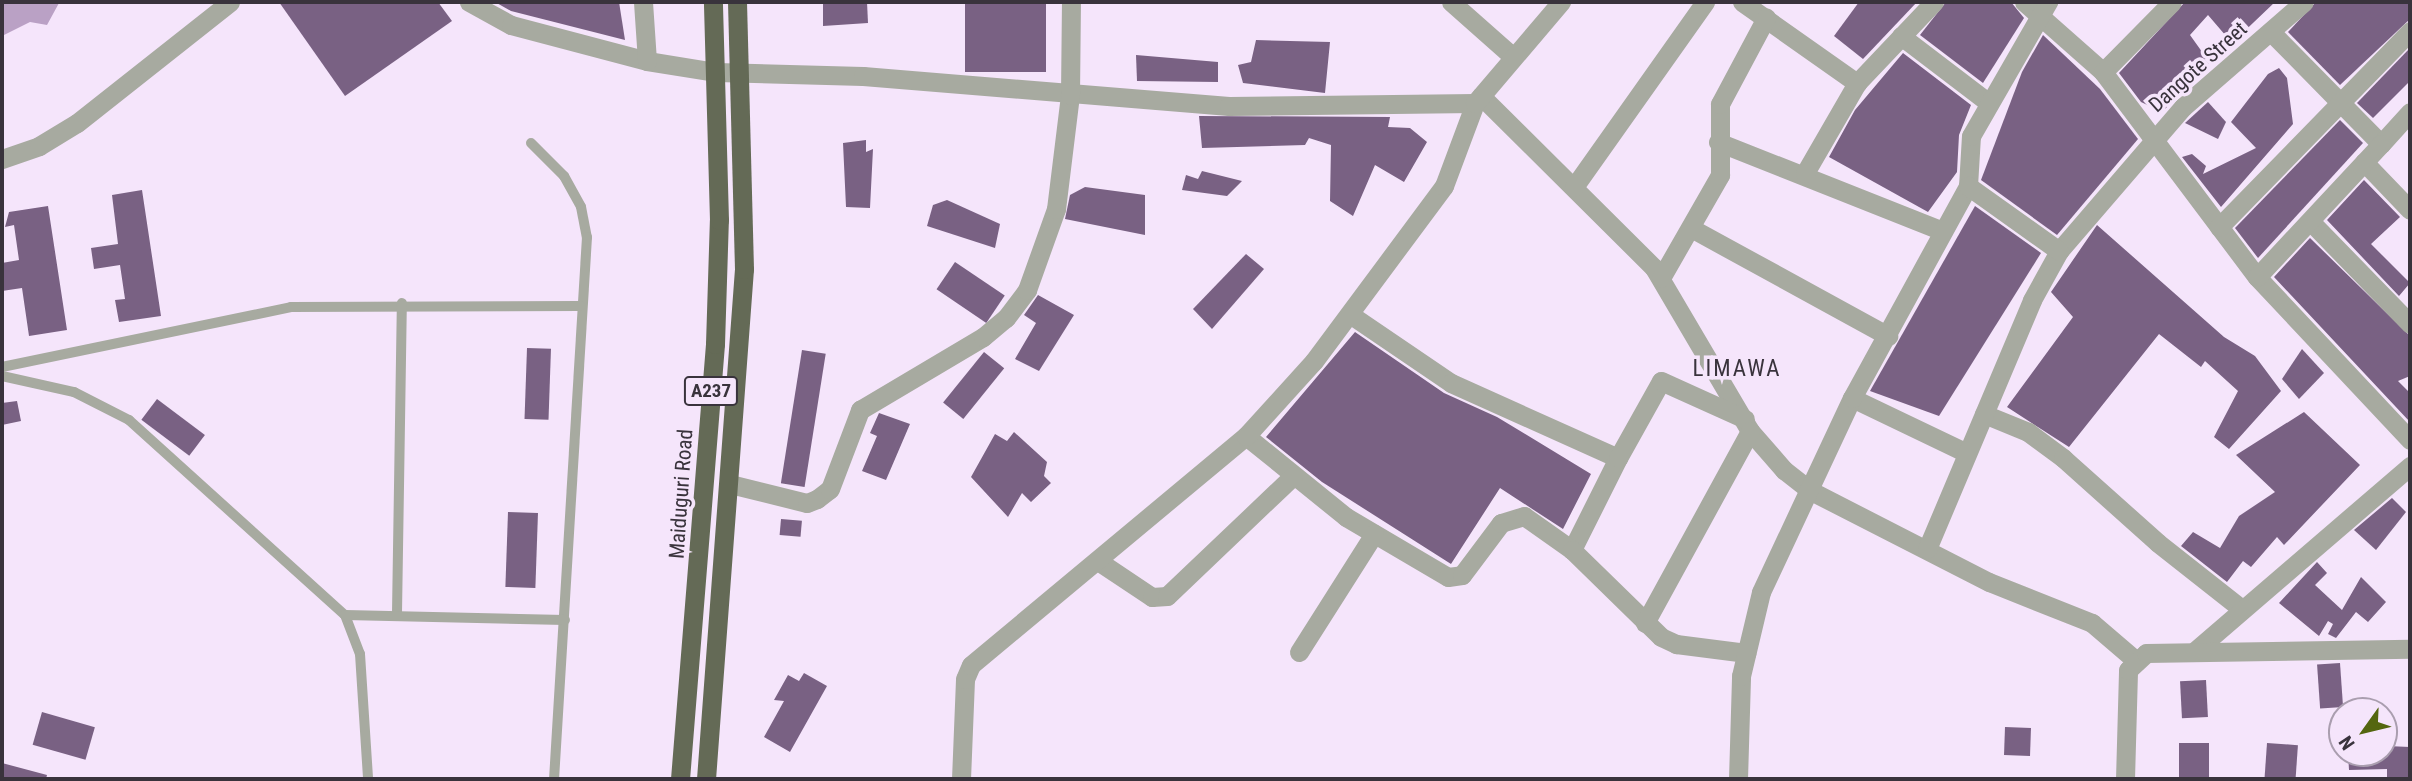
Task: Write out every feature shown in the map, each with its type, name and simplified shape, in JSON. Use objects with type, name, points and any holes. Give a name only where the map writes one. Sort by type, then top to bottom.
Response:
[{"type":"highway","name":"Maiduguri Road","points":[[680,779],[715,344],[719,220],[713,2]]},
{"type":"highway","name":"A237","points":[[706,779],[744,269],[741,73],[737,2]]},
{"type":"street","points":[[2,159],[39,146],[77,123],[230,2]]},
{"type":"street","points":[[469,2],[511,25],[647,61],[716,72],[863,76],[1229,106],[1478,99],[1574,187],[1661,278],[1748,425],[1784,470],[1811,491],[2022,598],[2091,623],[2134,659],[2196,650],[2410,649]]},
{"type":"street","points":[[643,2],[647,61]]},
{"type":"street","points":[[730,484],[807,503],[817,499],[830,489],[860,410],[1006,318],[1027,290],[1056,209],[1070,95],[1072,2]]},
{"type":"street","points":[[1451,2],[1512,56]]},
{"type":"street","points":[[961,779],[965,679],[971,665],[1246,436],[1351,315],[1444,186],[1478,99],[1512,56],[1561,2]]},
{"type":"street","points":[[1574,187],[1705,2]]},
{"type":"street","points":[[1742,2],[1857,83]]},
{"type":"street","points":[[1805,173],[1857,83],[1934,2]]},
{"type":"street","points":[[2103,72],[2172,2]]},
{"type":"street","name":"Dangote Street","points":[[1927,550],[2032,300],[2059,251],[2183,107],[2304,2]]},
{"type":"street","points":[[1738,779],[1746,653],[1761,592],[1853,398],[1968,186],[1971,136],[2036,6],[2103,72],[2257,277],[2410,440]]},
{"type":"street","points":[[1661,278],[1720,175],[1720,104],[1766,18]]},
{"type":"street","points":[[2219,227],[2410,31]]},
{"type":"street","points":[[2271,32],[2381,144]]},
{"type":"street","points":[[1901,36],[1989,103]]},
{"type":"street","points":[[2257,277],[2410,112]]},
{"type":"street","points":[[1718,142],[1805,173],[1943,230]]},
{"type":"street","points":[[2364,162],[2410,210]]},
{"type":"street","points":[[1968,186],[2059,251]]},
{"type":"street","points":[[2310,221],[2410,324]]},
{"type":"street","points":[[1691,228],[1888,336]]},
{"type":"street","points":[[1351,315],[1451,383],[1618,458]]},
{"type":"street","points":[[1572,550],[1618,458],[1661,381],[1748,425]]},
{"type":"street","points":[[1853,398],[1967,453]]},
{"type":"street","points":[[1984,414],[2028,432],[2063,458],[2158,543],[2242,609]]},
{"type":"street","points":[[1645,624],[1748,425]]},
{"type":"street","points":[[1246,436],[1293,476],[1374,534],[1453,579],[1510,517],[1524,516],[1572,550],[1645,624],[1676,644],[1746,653]]},
{"type":"street","points":[[2196,650],[2410,466]]},
{"type":"street","points":[[1098,561],[1152,597],[1167,596],[1293,476]]},
{"type":"street","points":[[1299,652],[1374,534]]},
{"type":"street","points":[[2125,779],[2128,670],[2134,659]]},
{"type":"lane","points":[[531,144],[564,176],[581,206],[587,237],[580,306],[565,620],[554,779]]},
{"type":"lane","points":[[2,367],[291,307],[402,303],[580,306]]},
{"type":"lane","points":[[397,613],[402,303]]},
{"type":"lane","points":[[2,376],[74,392],[129,420],[345,615],[360,654],[368,779]]},
{"type":"lane","points":[[345,615],[397,613],[565,620]]},
{"type":"shaded area","points":[[2,2],[59,3],[47,25],[30,22],[2,36]]},
{"type":"building","points":[[279,2],[438,2],[452,21],[345,96]]},
{"type":"building","points":[[495,2],[619,2],[625,40],[511,11]]},
{"type":"building","points":[[823,2],[867,2],[868,23],[823,26]]},
{"type":"building","points":[[965,2],[1046,2],[1046,72],[965,72]]},
{"type":"building","points":[[1859,2],[1917,2],[1863,59],[1834,36]]},
{"type":"building","points":[[1946,2],[2011,2],[2024,18],[1983,83],[1920,35]]},
{"type":"building","points":[[2185,2],[2275,2],[2232,43],[2208,15],[2190,35],[2210,63],[2162,112],[2141,102],[2119,73]]},
{"type":"building","points":[[2316,2],[2410,2],[2410,19],[2340,85],[2288,32]]},
{"type":"building","points":[[2043,35],[2100,89],[2138,139],[2057,235],[1981,180],[2022,72]]},
{"type":"building","points":[[1256,40],[1330,42],[1325,93],[1243,83],[1238,65],[1251,62]]},
{"type":"building","points":[[2410,48],[2410,81],[2373,118],[2357,103]]},
{"type":"building","points":[[1903,53],[1971,105],[1959,135],[1957,172],[1928,212],[1829,157],[1855,110]]},
{"type":"building","points":[[1136,55],[1218,62],[1218,82],[1137,81]]},
{"type":"building","points":[[2279,68],[2287,78],[2293,124],[2221,207],[2182,157],[2192,154],[2206,166],[2203,174],[2256,148],[2231,122],[2268,74]]},
{"type":"building","points":[[2208,102],[2226,122],[2218,139],[2185,123]]},
{"type":"building","points":[[1199,116],[1390,117],[1388,127],[1410,128],[1427,142],[1404,182],[1375,165],[1353,216],[1330,201],[1331,145],[1309,138],[1305,145],[1202,148]]},
{"type":"building","points":[[2340,120],[2363,143],[2258,258],[2235,228]]},
{"type":"building","points":[[866,140],[866,152],[873,149],[870,208],[846,207],[843,143]]},
{"type":"building","points":[[1202,171],[1242,181],[1227,196],[1182,190],[1186,175],[1198,179]]},
{"type":"building","points":[[2364,180],[2400,217],[2371,244],[2410,283],[2399,296],[2327,220]]},
{"type":"building","points":[[1085,187],[1145,195],[1145,235],[1065,219],[1070,195]]},
{"type":"building","points":[[142,190],[161,316],[119,322],[115,300],[125,299],[120,265],[94,269],[91,248],[118,244],[112,195]]},
{"type":"building","points":[[947,200],[1000,224],[995,248],[927,226],[933,205]]},
{"type":"building","points":[[48,206],[67,330],[29,336],[22,288],[2,291],[2,263],[19,260],[14,225],[5,227],[9,212]]},
{"type":"building","points":[[1975,206],[2041,253],[1939,416],[1870,391]]},
{"type":"building","points":[[2097,225],[2224,337],[2255,356],[2281,391],[2229,449],[2214,437],[2238,391],[2205,361],[2201,367],[2159,334],[2069,447],[2007,407],[2073,317],[2051,292]]},
{"type":"building","points":[[2310,238],[2410,336],[2410,376],[2398,381],[2410,393],[2410,422],[2274,277]]},
{"type":"building","points":[[1246,254],[1264,269],[1212,329],[1193,309]]},
{"type":"building","points":[[955,262],[1005,296],[986,323],[937,289]]},
{"type":"building","points":[[1038,295],[1074,315],[1039,371],[1015,359],[1036,323],[1024,315]]},
{"type":"building","points":[[1355,332],[1444,393],[1497,417],[1591,474],[1563,529],[1500,488],[1451,564],[1322,482],[1266,437]]},
{"type":"building","points":[[527,348],[551,349],[549,420],[525,419]]},
{"type":"building","points":[[2302,349],[2324,373],[2299,399],[2282,379]]},
{"type":"building","points":[[802,350],[826,354],[805,487],[781,483]]},
{"type":"building","points":[[984,352],[1004,368],[963,419],[943,403]]},
{"type":"building","points":[[157,399],[205,435],[189,456],[141,420]]},
{"type":"building","points":[[17,401],[21,421],[2,425],[2,403]]},
{"type":"building","points":[[2304,412],[2360,465],[2284,545],[2277,537],[2251,567],[2243,561],[2227,582],[2181,546],[2193,532],[2220,548],[2239,516],[2275,492],[2236,455]]},
{"type":"building","points":[[879,413],[910,424],[886,480],[862,471],[877,436],[870,433]]},
{"type":"building","points":[[1014,432],[1047,462],[1044,476],[1051,483],[1031,502],[1022,493],[1008,517],[971,477],[995,434],[1007,441]]},
{"type":"building","points":[[2392,498],[2406,512],[2376,550],[2354,530]]},
{"type":"building","points":[[508,512],[538,513],[535,588],[505,587]]},
{"type":"building","points":[[781,519],[802,521],[801,537],[780,535]]},
{"type":"building","points":[[2317,562],[2327,573],[2315,585],[2342,610],[2361,577],[2386,602],[2368,622],[2356,612],[2336,638],[2328,634],[2333,624],[2328,621],[2319,636],[2279,603]]},
{"type":"building","points":[[2340,663],[2342,697],[2328,697],[2328,708],[2320,708],[2317,665]]},
{"type":"building","points":[[804,673],[827,686],[790,752],[764,737],[784,701],[774,700],[788,675],[799,681]]},
{"type":"building","points":[[2206,680],[2208,717],[2182,718],[2180,681]]},
{"type":"building","points":[[42,712],[95,727],[85,760],[33,745]]},
{"type":"building","points":[[2005,727],[2031,728],[2030,756],[2004,755]]},
{"type":"building","points":[[2179,743],[2209,743],[2209,779],[2179,779]]},
{"type":"building","points":[[2267,743],[2298,745],[2296,779],[2264,779]]},
{"type":"building","points":[[2398,746],[2410,747],[2410,779],[2387,779],[2387,769],[2349,770],[2349,767],[2398,767]]},
{"type":"building","points":[[2,763],[47,775],[46,779],[2,779]]},
{"type":"district","name":"LIMAWA","points":[[1737,369]]}]
